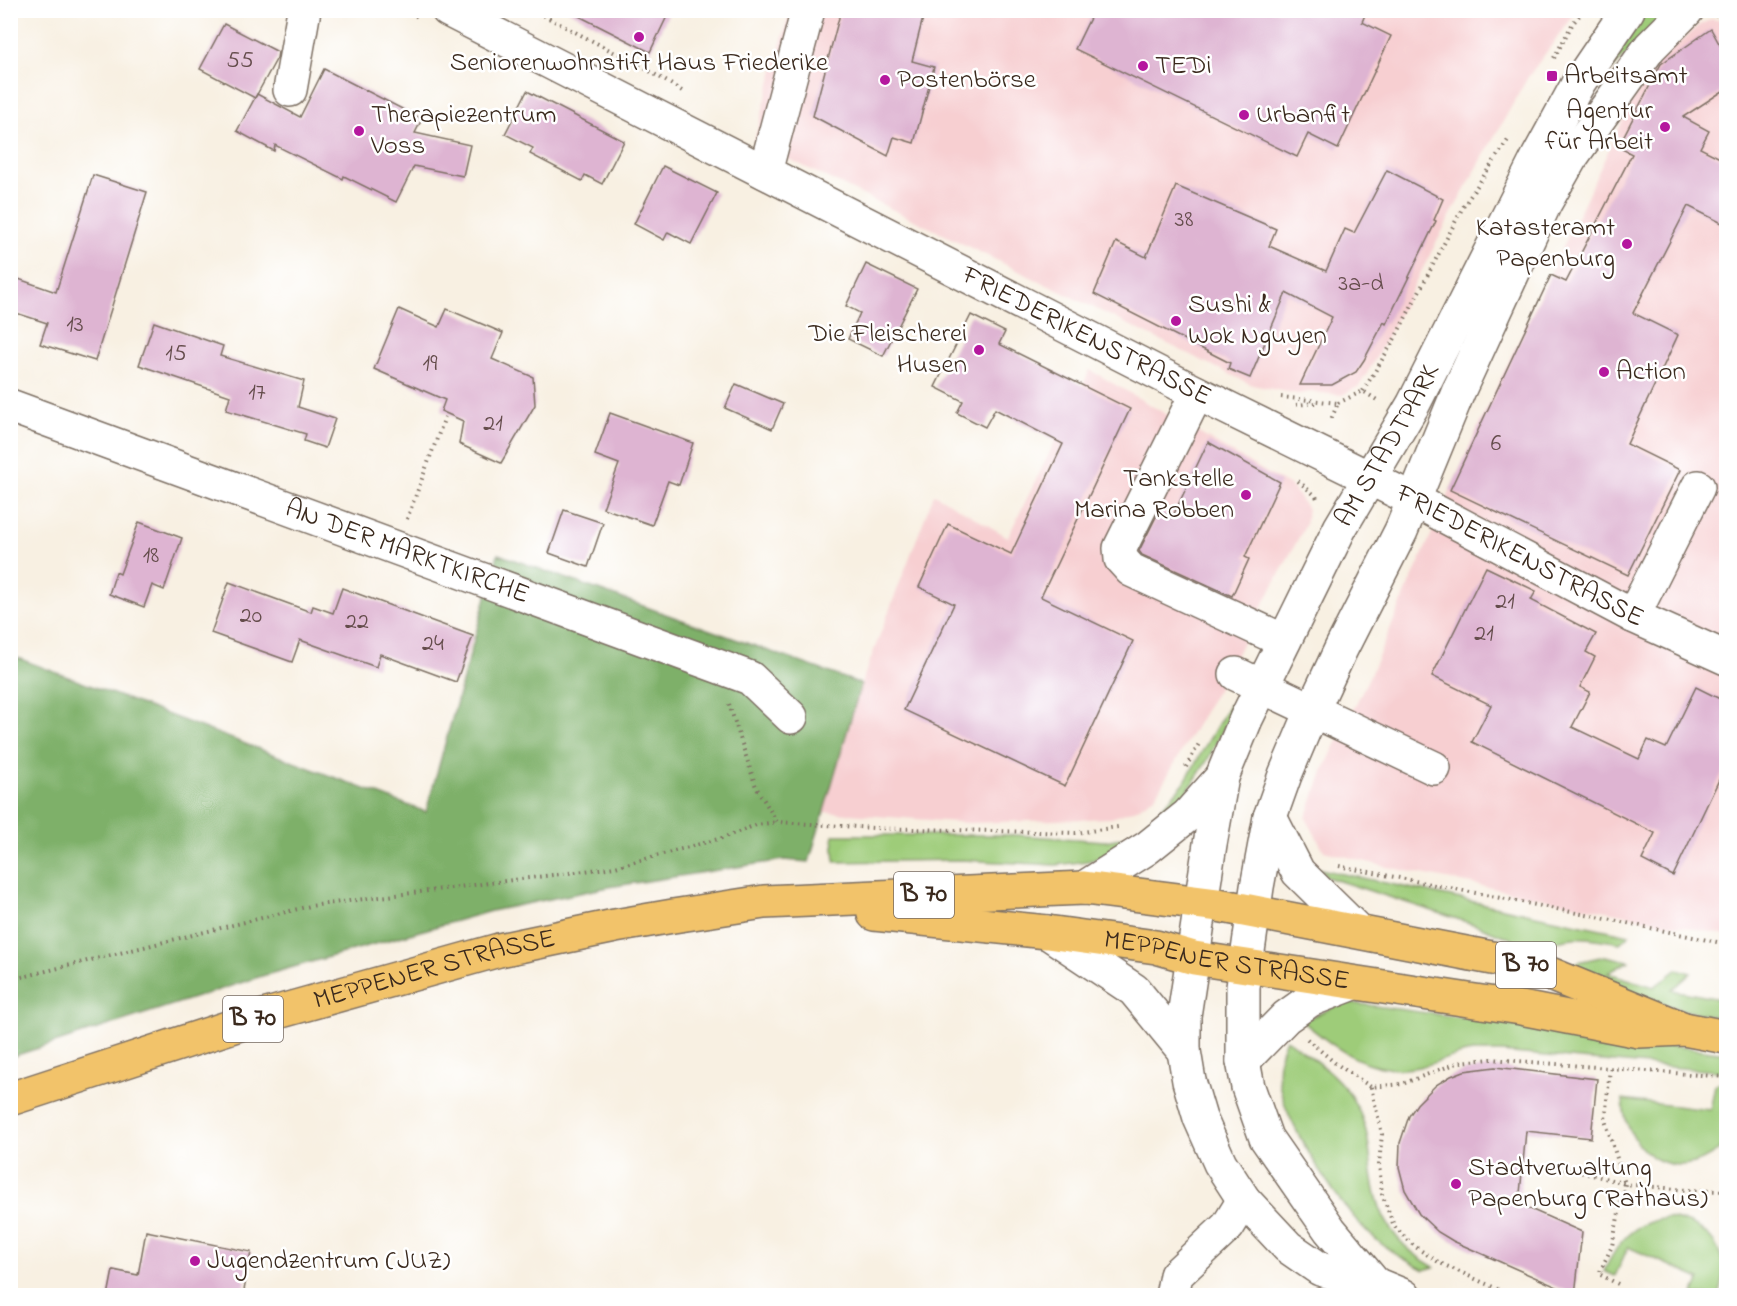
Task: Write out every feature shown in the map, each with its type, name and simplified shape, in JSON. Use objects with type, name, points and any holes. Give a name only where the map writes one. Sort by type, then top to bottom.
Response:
[{"type":"main road","name":"MEPPENER STRASSE","points":[[10,1100],[267,1015],[500,950],[673,916],[764,902],[1084,888],[1201,902],[1253,911],[1528,965],[1684,1029],[1726,1037]]},
{"type":"main road","name":"MEPPENER STRASSE","points":[[764,902],[1047,932],[1156,947],[1194,958],[1521,1008],[1639,1031],[1684,1029]]},
{"type":"street","points":[[290,90],[304,10]]},
{"type":"street","name":"FRIEDERIKENSTRASSE","points":[[448,10],[1197,393],[1414,500],[1634,616],[1726,658]]},
{"type":"street","points":[[765,172],[808,10]]},
{"type":"street","name":"AM STADTPARK","points":[[1389,1290],[1320,1269],[1288,1246],[1244,1200],[1220,1163],[1200,1118],[1184,1051],[1184,1016],[1222,777],[1246,719],[1249,680],[1284,641],[1340,528],[1413,405],[1538,158],[1574,92],[1628,10]]},
{"type":"street","name":"AM STADTPARK","points":[[1389,1290],[1330,1230],[1266,1138],[1248,1087],[1243,1061],[1243,987],[1253,911],[1270,817],[1284,776],[1312,711],[1393,547],[1459,390],[1545,203],[1570,159],[1650,47],[1687,10]]},
{"type":"street","points":[[1197,393],[1120,548],[1121,559],[1131,570],[1284,641]]},
{"type":"street","name":"AN DER MARKTKIRCHE","points":[[10,406],[750,678],[791,717]]},
{"type":"street","points":[[1634,616],[1698,488]]},
{"type":"street","points":[[1249,680],[1434,768]]},
{"type":"street","name":"MEPPENER STRASSE","points":[[1084,888],[1148,848],[1188,815],[1222,777]]},
{"type":"street","points":[[1270,817],[1298,872],[1358,931]]},
{"type":"street","name":"B 70","points":[[1047,932],[1134,990],[1184,1051]]},
{"type":"street","name":"B 70","points":[[1243,1061],[1286,1017],[1310,1000],[1354,983]]},
{"type":"street","points":[[1172,1296],[1176,1275],[1228,1226],[1244,1200]]},
{"type":"path","points":[[1552,60],[1573,23],[1584,10]]},
{"type":"path","points":[[1363,391],[1394,340],[1463,207],[1512,134]]},
{"type":"path","points":[[396,548],[445,417]]},
{"type":"path","points":[[1302,483],[1316,495],[1321,504]]},
{"type":"path","points":[[726,698],[756,786],[777,822]]},
{"type":"path","points":[[10,980],[310,906],[615,867],[722,838],[756,825],[777,822],[873,828],[1076,833],[1119,827]]},
{"type":"path","points":[[1330,863],[1726,944]]},
{"type":"path","points":[[1286,1017],[1335,1063],[1371,1086],[1402,1084],[1460,1062],[1491,1059],[1726,1077]]},
{"type":"path","points":[[1610,1068],[1605,1120],[1625,1184],[1612,1246],[1599,1274],[1618,1284]]},
{"type":"path","points":[[1371,1086],[1382,1134],[1379,1164],[1382,1194],[1394,1226],[1414,1246],[1440,1263],[1513,1296]]},
{"type":"path","points":[[1522,1166],[1550,1166],[1587,1172],[1625,1184],[1726,1191]]},
{"type":"shaded area","points":[[790,11],[1577,11],[1528,77],[1454,209],[1372,365],[1359,386],[1342,395],[1310,392],[1298,394],[1252,385],[754,142]]},
{"type":"shaded area","points":[[1711,19],[1726,21],[1726,935],[1387,867],[1324,851],[1306,818],[1324,769],[1370,675],[1479,425],[1629,107],[1659,61],[1700,25]]},
{"type":"shaded area","points":[[1090,370],[1293,488],[1307,509],[1305,526],[1230,667],[1168,775],[1155,796],[1137,809],[1111,818],[969,823],[823,812],[861,684],[934,494],[1008,537]]},
{"type":"green space","points":[[1640,11],[1657,11],[1663,17],[1611,70],[1602,62]]},
{"type":"green space","points":[[498,554],[861,684],[809,862],[783,860],[609,887],[491,911],[262,976],[11,1057],[10,655],[426,812]]},
{"type":"green space","points":[[1229,705],[1234,708],[1207,761],[1187,792],[1151,830],[1154,817],[1184,783]]},
{"type":"green space","points":[[833,835],[1015,835],[1105,841],[1132,836],[1136,840],[1112,854],[1088,861],[1056,865],[962,860],[835,862]]},
{"type":"green space","points":[[1320,869],[1629,935],[1620,943],[1569,938],[1537,949],[1476,925],[1327,877]]},
{"type":"green space","points":[[1605,956],[1629,961],[1608,973],[1654,987],[1678,969],[1691,973],[1672,990],[1720,999],[1726,994],[1726,1019],[1683,1010],[1648,999],[1570,966]]},
{"type":"green space","points":[[1345,1002],[1726,1053],[1726,1072],[1501,1052],[1473,1052],[1419,1067],[1385,1068],[1356,1058],[1328,1041],[1302,1021]]},
{"type":"green space","points":[[1286,1039],[1325,1068],[1350,1095],[1362,1117],[1368,1140],[1374,1186],[1385,1220],[1406,1247],[1434,1267],[1424,1270],[1377,1240],[1359,1223],[1318,1168],[1295,1127],[1281,1092],[1279,1065]]},
{"type":"green space","points":[[1726,1082],[1726,1142],[1710,1156],[1693,1163],[1676,1165],[1660,1161],[1646,1152],[1634,1138],[1626,1121],[1623,1100],[1710,1110],[1715,1085]]},
{"type":"green space","points":[[1667,1218],[1695,1227],[1714,1243],[1723,1267],[1723,1280],[1719,1295],[1693,1295],[1700,1279],[1628,1247],[1615,1276],[1604,1271],[1615,1250],[1628,1235],[1644,1224]]},
{"type":"building","name":"Seniorenwohnstift Haus Friederike","points":[[567,10],[670,10],[650,52]]},
{"type":"building","points":[[841,10],[925,10],[912,61],[934,67],[914,143],[894,137],[888,156],[813,116]]},
{"type":"building","points":[[1094,10],[1367,10],[1362,22],[1391,36],[1338,149],[1308,134],[1297,157],[1075,49]]},
{"type":"building","points":[[224,24],[278,52],[255,98],[200,69]]},
{"type":"building","points":[[1711,29],[1726,56],[1726,89],[1683,117],[1709,131],[1700,148],[1726,161],[1726,225],[1688,206],[1633,313],[1678,335],[1627,444],[1680,470],[1628,575],[1450,490],[1551,275],[1566,282],[1632,154],[1618,147],[1661,64]]},
{"type":"building","name":"Therapiezentrum Voss","points":[[324,69],[422,119],[415,133],[470,145],[463,176],[414,166],[396,202],[275,145],[274,151],[237,131],[257,94],[300,117]]},
{"type":"building","points":[[527,91],[624,141],[602,184],[585,175],[582,181],[530,154],[533,148],[505,134]]},
{"type":"building","points":[[663,166],[717,193],[691,244],[668,232],[664,240],[634,224]]},
{"type":"building","points":[[1387,170],[1443,199],[1434,220],[1436,221],[1386,324],[1384,322],[1356,372],[1332,385],[1300,385],[1332,317],[1286,293],[1250,378],[1228,369],[1230,363],[1094,294],[1116,242],[1146,257],[1176,186],[1276,229],[1269,246],[1326,271],[1345,229],[1354,233]]},
{"type":"building","points":[[93,175],[147,192],[95,361],[40,344],[47,323],[10,311],[10,276],[56,292]]},
{"type":"building","points":[[866,264],[917,289],[883,356],[848,339],[860,313],[846,306]]},
{"type":"building","points":[[399,309],[439,327],[447,309],[503,333],[492,359],[533,377],[535,405],[501,463],[459,444],[463,421],[441,411],[445,400],[374,369]]},
{"type":"building","points":[[971,315],[1005,332],[999,344],[1130,409],[1041,597],[1133,641],[1065,786],[904,710],[954,604],[919,587],[948,524],[1011,554],[1063,444],[995,409],[985,427],[957,413],[963,401],[935,387]]},
{"type":"building","points":[[154,322],[223,346],[220,356],[304,381],[298,407],[335,419],[325,448],[304,441],[306,434],[226,410],[230,396],[139,365]]},
{"type":"building","points":[[736,384],[783,404],[772,429],[725,408]]},
{"type":"building","points":[[610,413],[693,443],[679,485],[668,481],[652,525],[603,508],[619,464],[595,455]]},
{"type":"building","points":[[1208,442],[1280,482],[1245,557],[1249,559],[1232,596],[1142,555],[1139,551],[1159,511],[1172,518]]},
{"type":"building","points":[[564,510],[603,523],[588,567],[549,553]]},
{"type":"building","points":[[139,522],[182,538],[164,590],[152,585],[144,607],[109,594],[116,572],[120,574]]},
{"type":"building","points":[[1486,567],[1536,591],[1531,600],[1596,634],[1586,652],[1595,657],[1580,687],[1590,692],[1572,727],[1639,759],[1648,740],[1666,748],[1696,687],[1726,702],[1726,765],[1673,876],[1642,860],[1655,833],[1472,742],[1491,705],[1432,676]]},
{"type":"building","points":[[229,582],[311,612],[313,606],[333,613],[342,588],[473,636],[456,682],[380,654],[376,667],[300,640],[292,662],[211,633]]},
{"type":"building","name":"Stadtverwaltung Papenburg (Rathaus)","points":[[1495,1067],[1597,1079],[1591,1138],[1526,1131],[1519,1204],[1582,1232],[1575,1295],[1453,1241],[1438,1232],[1419,1214],[1405,1190],[1399,1167],[1400,1143],[1409,1116],[1417,1104],[1436,1085],[1451,1076],[1464,1071]]},
{"type":"building","name":"Jugendzentrum (JUZ)","points":[[146,1231],[251,1252],[243,1296],[108,1296],[113,1270],[138,1275]]},
{"type":"place","name":"Seniorenwohnstift Haus Friederike","points":[[639,37]]},
{"type":"place","name":"TEDi","points":[[1143,66]]},
{"type":"place","name":"Arbeitsamt","points":[[1552,76]]},
{"type":"place","name":"Postenbörse","points":[[885,80]]},
{"type":"place","name":"Urbanfit","points":[[1244,115]]},
{"type":"place","name":"Agentur für Arbeit","points":[[1665,127]]},
{"type":"place","name":"Therapiezentrum Voss","points":[[359,131]]},
{"type":"place","name":"Katasteramt Papenburg","points":[[1627,244]]},
{"type":"place","name":"Sushi & Wok Nguyen","points":[[1176,321]]},
{"type":"place","name":"Die Fleischerei Husen","points":[[979,350]]},
{"type":"place","name":"Action","points":[[1604,372]]},
{"type":"place","name":"Tankstelle Marina Robben","points":[[1246,495]]},
{"type":"place","name":"Stadtverwaltung Papenburg (Rathaus)","points":[[1456,1184]]},
{"type":"place","name":"Jugendzentrum (JUZ)","points":[[195,1261]]}]
